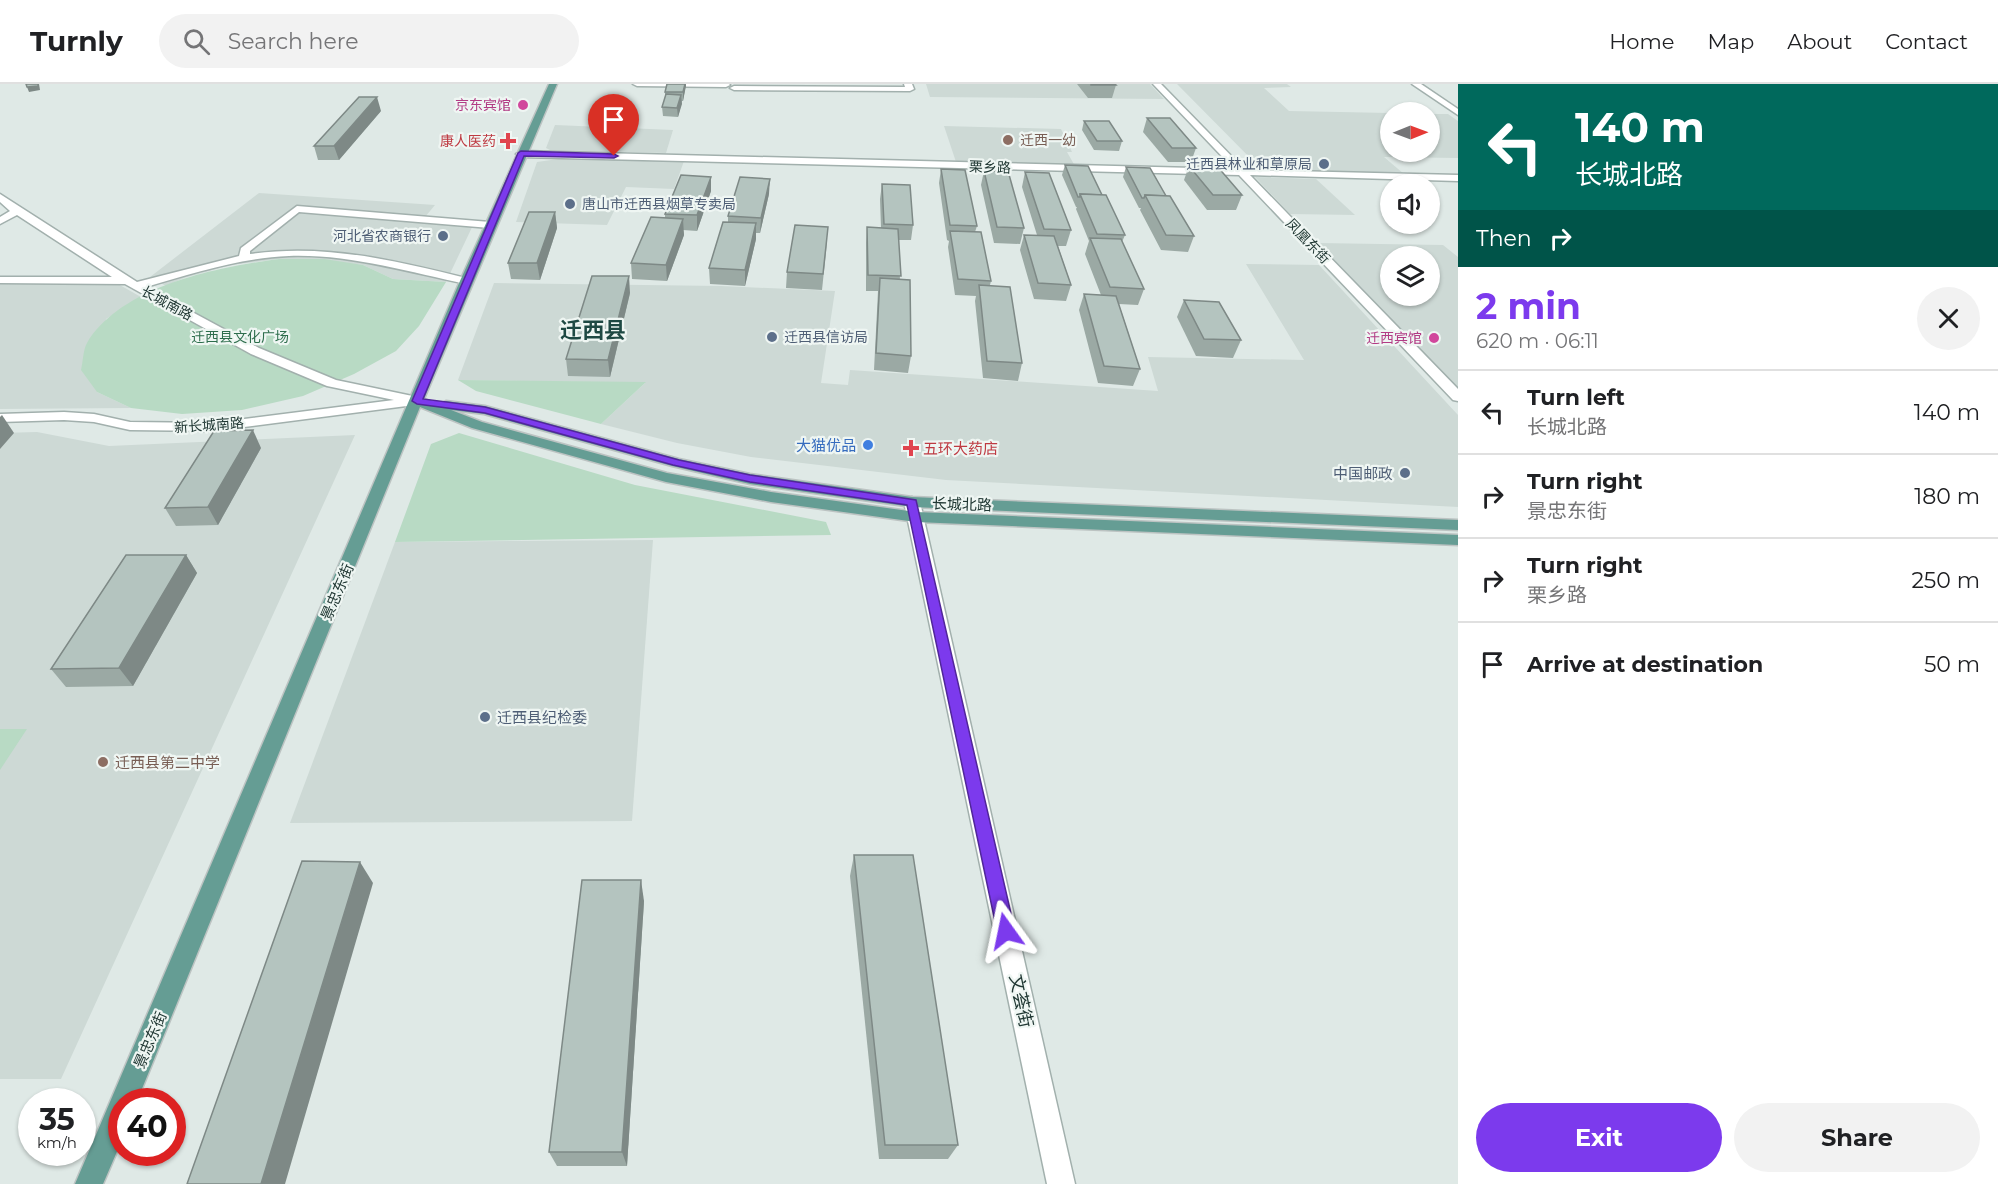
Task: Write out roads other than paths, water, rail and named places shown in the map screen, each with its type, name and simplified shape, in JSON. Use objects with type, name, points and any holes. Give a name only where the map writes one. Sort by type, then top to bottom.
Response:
[{"type":"main road","name":"景忠东街","points":[[129,1088],[466,281],[552,84]]},
{"type":"main road","name":"长城北路","points":[[417,401],[477,425],[666,477],[771,497],[914,509],[1458,540]]},
{"type":"main road","name":"长城北路","points":[[914,509],[1458,525]]},
{"type":"main road","points":[[89,1184],[108,1140]]},
{"type":"street","points":[[637,84],[910,89],[908,84]]},
{"type":"street","name":"凤凰东街","points":[[1157,84],[1458,397]]},
{"type":"street","points":[[1416,84],[1458,114]]},
{"type":"street","name":"栗乡路","points":[[521,153],[1458,178]]},
{"type":"street","name":"长城南路","points":[[0,197],[16,211],[131,284],[255,351],[332,383],[417,401]]},
{"type":"street","points":[[244,258],[245,250],[297,209],[490,225]]},
{"type":"street","points":[[0,221],[16,211]]},
{"type":"street","points":[[0,280],[131,284],[244,258],[289,254],[343,256],[466,281]]},
{"type":"street","name":"新长城南路","points":[[0,418],[64,416],[94,418],[130,426],[213,427],[417,401]]},
{"type":"street","name":"文荟街","points":[[914,509],[1061,1184]]},
{"type":"place","name":"京东宾馆","points":[[523,105]]},
{"type":"place","name":"迁西一幼","points":[[1008,140]]},
{"type":"place","name":"康人医药","points":[[508,141]]},
{"type":"place","name":"迁西县林业和草原局","points":[[1324,164]]},
{"type":"place","name":"唐山市迁西县烟草专卖局","points":[[570,204]]},
{"type":"place","name":"河北省农商银行","points":[[443,236]]},
{"type":"place","name":"迁西县信访局","points":[[772,337]]},
{"type":"place","name":"迁西宾馆","points":[[1434,338]]},
{"type":"place","name":"大猫优品","points":[[868,445]]},
{"type":"place","name":"五环大药店","points":[[911,448]]},
{"type":"place","name":"中国邮政","points":[[1405,473]]},
{"type":"place","name":"迁西县纪检委","points":[[485,717]]},
{"type":"place","name":"迁西县第二中学","points":[[103,762]]},
{"type":"district","name":"迁西县","points":[[593,330]]},
{"type":"park label","name":"迁西县文化广场","points":[[240,337]]}]
